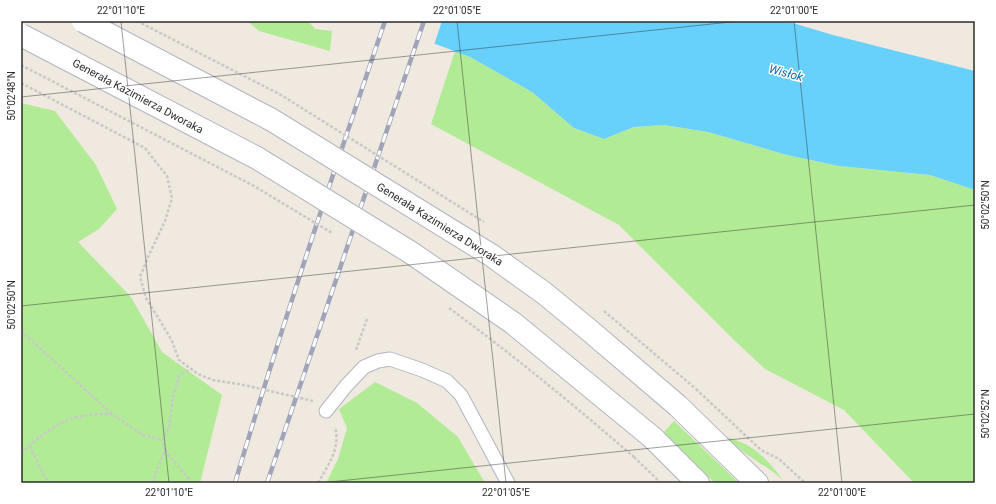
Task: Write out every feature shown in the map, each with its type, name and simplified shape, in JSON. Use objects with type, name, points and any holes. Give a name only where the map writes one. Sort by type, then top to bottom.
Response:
[{"type":"main road","name":"Generała Kazimierza Dworaka","points":[[83,21],[272,120],[491,255],[544,293],[589,330],[678,406],[758,483]]},
{"type":"main road","name":"Generała Kazimierza Dworaka","points":[[21,36],[257,158],[410,252],[513,323],[652,438],[698,483]]},
{"type":"lane","points":[[326,411],[346,386],[364,367],[378,361],[390,359],[422,370],[446,381],[461,395],[508,483]]},
{"type":"path","points":[[21,65],[254,186],[336,235]]},
{"type":"path","points":[[21,84],[145,148],[167,176],[172,198],[165,222],[140,277],[146,298],[172,341],[179,360],[190,369],[213,380],[244,385],[313,401],[326,411],[331,417],[337,438],[336,448],[318,483]]},
{"type":"path","points":[[444,305],[495,342],[549,385],[634,457],[661,483]]},
{"type":"path","points":[[355,352],[367,319]]},
{"type":"path","points":[[21,331],[112,414],[143,436],[162,440]]},
{"type":"path","points":[[190,369],[179,376],[173,397],[169,427],[162,440],[165,450],[192,483]]},
{"type":"path","points":[[696,389],[761,450],[779,459],[805,483]]},
{"type":"path","points":[[21,453],[49,430],[62,422],[75,417],[93,414],[112,414]]},
{"type":"path","points":[[30,446],[44,476],[50,483]]},
{"type":"path","points":[[152,483],[165,450]]},
{"type":"green space","points":[[247,21],[308,21],[315,29],[332,31],[330,51],[259,31]]},
{"type":"green space","points":[[455,51],[470,57],[532,92],[574,128],[604,139],[634,127],[664,125],[708,132],[787,155],[839,166],[930,175],[975,190],[975,483],[914,483],[844,410],[765,369],[619,225],[431,124]]},
{"type":"green space","points":[[21,103],[55,111],[96,165],[117,209],[99,229],[78,242],[131,297],[162,352],[222,395],[200,483],[21,483]]},
{"type":"green space","points":[[375,382],[417,403],[458,437],[485,483],[326,483],[338,459],[347,428],[339,409]]},
{"type":"green space","points":[[674,421],[739,483],[715,483],[663,433]]},
{"type":"green space","points":[[727,437],[751,447],[766,460],[784,481],[747,455]]},
{"type":"water","name":"Wisłok","points":[[374,21],[786,21],[833,35],[975,71],[975,190],[930,175],[839,166],[787,155],[708,132],[664,125],[634,127],[604,139],[574,128],[532,92],[470,57]]},
{"type":"pier","points":[[379,21],[442,21],[434,45],[377,25]]},
{"type":"railway","points":[[235,483],[289,309],[385,21]]},
{"type":"railway","points":[[267,483],[424,21]]}]
